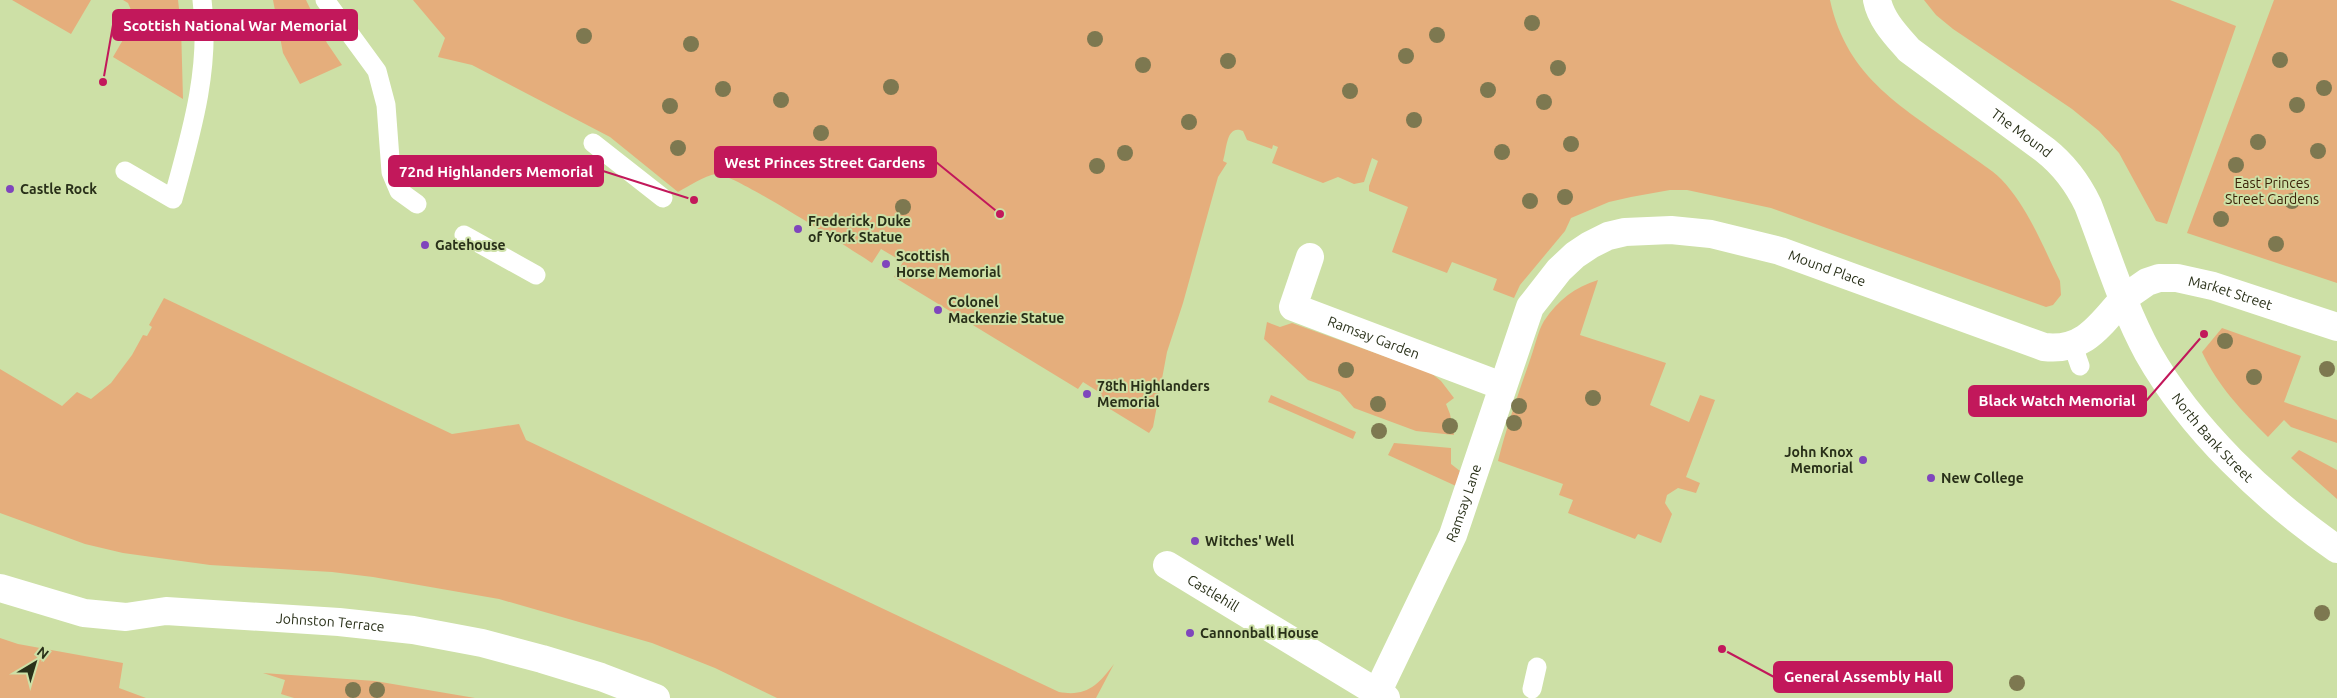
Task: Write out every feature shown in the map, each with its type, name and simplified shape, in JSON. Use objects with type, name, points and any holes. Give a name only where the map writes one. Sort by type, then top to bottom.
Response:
[{"type":"street","name":"The Mound","points":[[1877,0],[1879,9],[1891,30],[1909,50],[2044,150],[2068,172],[2088,205],[2124,298]]},
{"type":"street","name":"Mound Place","points":[[1530,307],[1559,270],[1575,255],[1590,245],[1608,236],[1625,232],[1670,230],[1711,234],[1780,251],[2044,347],[2059,349],[2076,356],[2086,339],[2124,298]]},
{"type":"street","name":"Ramsay Garden","points":[[1310,257],[1293,307],[1502,386]]},
{"type":"street","name":"Market Street","points":[[2124,298],[2148,282],[2159,278],[2177,278],[2213,286],[2337,328]]},
{"type":"street","name":"North Bank Street","points":[[2124,298],[2148,351],[2167,383],[2190,414],[2289,513],[2337,549]]},
{"type":"street","name":"Ramsay Lane","points":[[1382,695],[1389,668],[1453,535],[1530,307]]},
{"type":"street","name":"Castlehill","points":[[1167,565],[1382,695]]},
{"type":"street","name":"Johnston Terrace","points":[[0,588],[84,613],[126,617],[166,611],[339,622],[414,630],[482,643],[542,659],[601,677],[656,698]]},
{"type":"lane","points":[[125,171],[173,199],[196,116],[203,68],[205,20],[202,0]]},
{"type":"lane","points":[[325,0],[377,71],[386,105],[391,172],[399,192],[417,204]]},
{"type":"lane","points":[[593,143],[663,198]]},
{"type":"lane","points":[[464,234],[536,275]]},
{"type":"lane","points":[[1532,689],[1536,667]]},
{"type":"green space","points":[[12,0],[91,0],[71,34]]},
{"type":"green space","points":[[123,0],[178,0],[181,26],[183,99],[113,57],[131,26],[138,31],[141,25],[141,16],[134,17],[128,3]]},
{"type":"green space","points":[[273,0],[306,0],[327,43],[342,65],[300,84],[283,53]]},
{"type":"green space","points":[[413,0],[1830,0],[1838,27],[1850,51],[1864,71],[1881,89],[1921,121],[1993,172],[2011,190],[2041,241],[2060,281],[2061,295],[2053,305],[2046,307],[1771,208],[1687,190],[1670,190],[1609,202],[1571,218],[1565,231],[1520,285],[1514,298],[1493,290],[1497,279],[1452,262],[1447,273],[1392,252],[1408,207],[1369,191],[1378,161],[1372,158],[1364,182],[1354,184],[1338,177],[1323,183],[1272,163],[1278,147],[1273,145],[1272,149],[1247,140],[1243,131],[1237,130],[1230,134],[1228,139],[1223,161],[1227,163],[1218,177],[1183,303],[1167,352],[1153,427],[1149,433],[1097,401],[1102,394],[1083,382],[1078,389],[894,277],[903,262],[881,249],[872,263],[792,212],[726,176],[711,175],[678,192],[610,137],[472,65],[438,57],[445,38]]},
{"type":"green space","points":[[1924,0],[2170,0],[2236,26],[2167,224],[2156,221],[2119,153],[2099,131],[2072,109],[1953,29],[1936,15]]},
{"type":"green space","name":"East Princes Street Gardens","points":[[2274,0],[2337,0],[2337,283],[2187,233]]},
{"type":"green space","points":[[1598,280],[1580,335],[1666,363],[1650,405],[1689,422],[1700,395],[1715,400],[1686,477],[1700,483],[1696,493],[1678,488],[1667,495],[1665,503],[1672,514],[1661,543],[1638,534],[1635,539],[1568,513],[1573,500],[1559,495],[1563,484],[1498,461],[1513,409],[1544,321],[1568,295],[1582,286]]},
{"type":"green space","points":[[164,298],[452,434],[519,424],[526,440],[1059,692],[1077,693],[1091,688],[1103,678],[1114,664],[1096,698],[777,698],[715,668],[652,643],[499,599],[373,577],[332,572],[210,565],[123,553],[85,544],[0,513],[0,369],[62,406],[77,392],[91,399],[111,383],[132,355],[143,335],[147,336],[152,327],[149,325]]},
{"type":"green space","points":[[1267,322],[1280,327],[1292,323],[1431,373],[1441,381],[1454,398],[1446,404],[1454,435],[1416,431],[1354,408],[1340,392],[1308,380],[1264,339]]},
{"type":"green space","points":[[2222,328],[2301,356],[2284,402],[2337,420],[2337,443],[2291,427],[2284,420],[2268,437],[2223,387],[2202,352]]},
{"type":"green space","points":[[1271,395],[1356,432],[1353,439],[1268,402]]},
{"type":"green space","points":[[1394,443],[1451,448],[1451,464],[1460,471],[1456,486],[1388,455]]},
{"type":"green space","points":[[2299,450],[2337,470],[2337,499],[2291,458]]},
{"type":"green space","points":[[0,638],[18,644],[123,663],[119,688],[146,698],[0,698]]},
{"type":"green space","points":[[263,673],[375,681],[475,698],[294,698],[281,694],[285,680]]},
{"type":"place","name":"Scottish National War Memorial","points":[[103,82]]},
{"type":"place","name":"Castle Rock","points":[[10,189]]},
{"type":"place","name":"72nd Highlanders Memorial","points":[[694,200]]},
{"type":"place","name":"West Princes Street Gardens","points":[[1000,214]]},
{"type":"place","name":"Frederick, Duke of York Statue","points":[[798,229]]},
{"type":"place","name":"Gatehouse","points":[[425,245]]},
{"type":"place","name":"Scottish Horse Memorial","points":[[886,264]]},
{"type":"place","name":"Colonel Mackenzie Statue","points":[[938,310]]},
{"type":"place","name":"Black Watch Memorial","points":[[2204,334]]},
{"type":"place","name":"78th Highlanders Memorial","points":[[1087,394]]},
{"type":"place","name":"John Knox Memorial","points":[[1863,460]]},
{"type":"place","name":"New College","points":[[1931,478]]},
{"type":"place","name":"Witches' Well","points":[[1195,541]]},
{"type":"place","name":"Cannonball House","points":[[1190,633]]},
{"type":"place","name":"General Assembly Hall","points":[[1722,649]]}]
